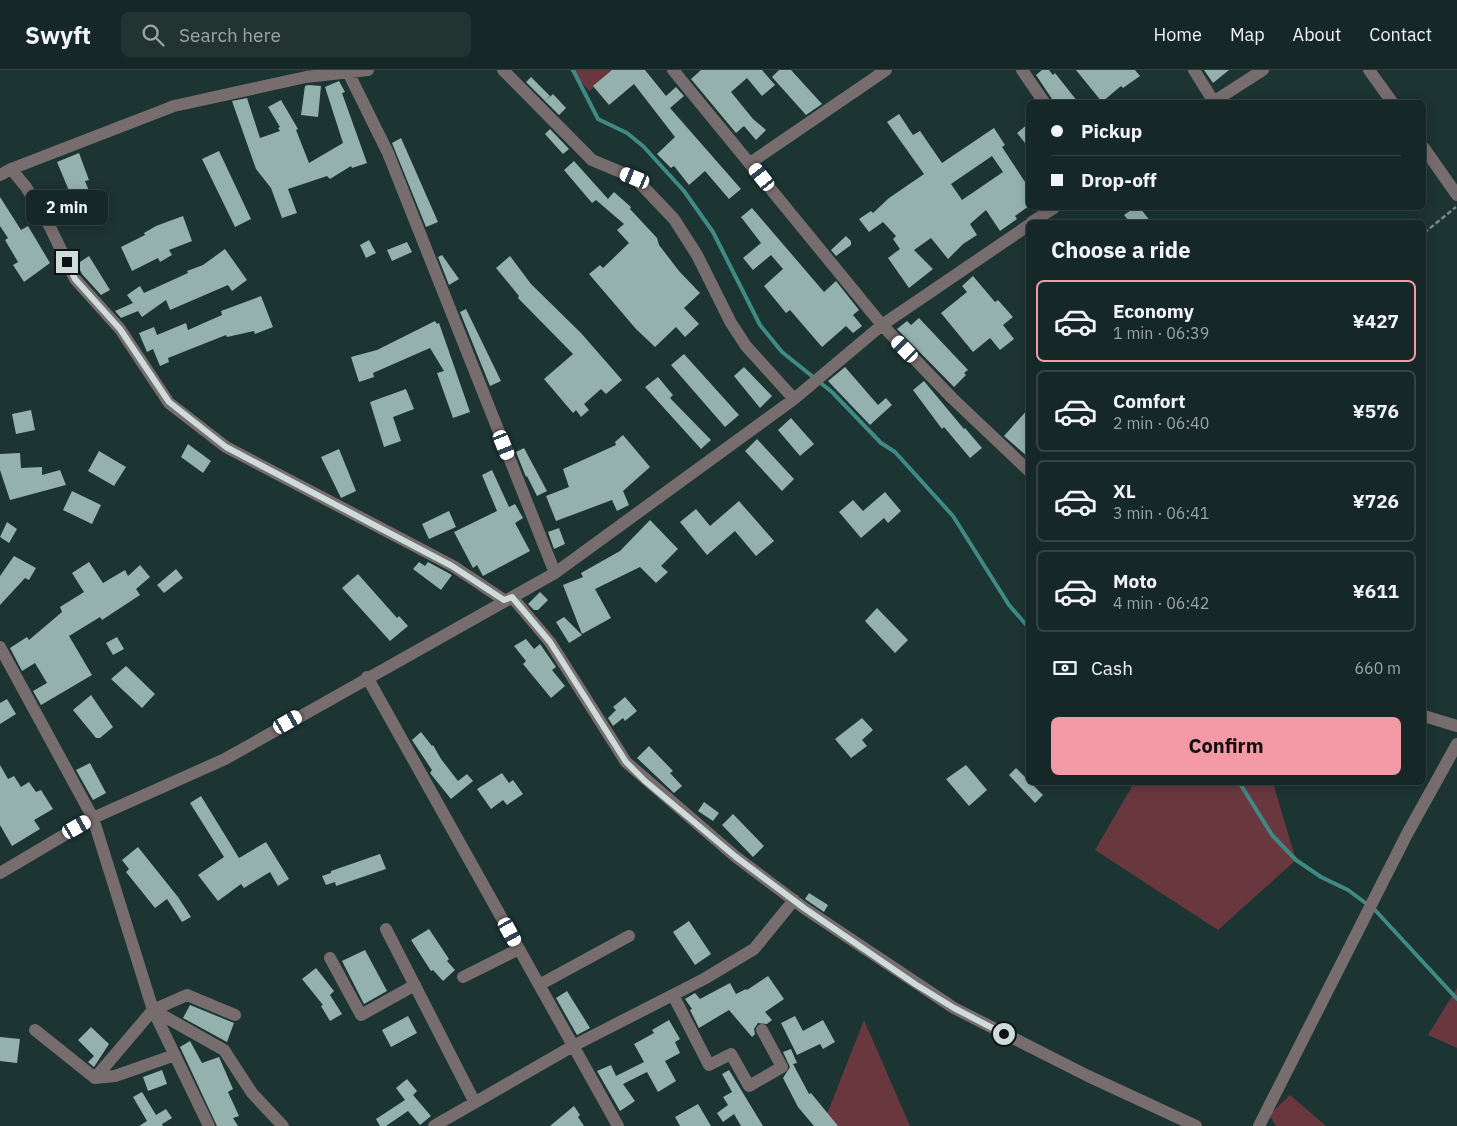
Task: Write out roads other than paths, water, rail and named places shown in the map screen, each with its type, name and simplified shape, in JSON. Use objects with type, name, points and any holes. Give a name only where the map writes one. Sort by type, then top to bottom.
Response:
[{"type":"street","points":[[6,172],[174,106],[304,74],[349,74],[368,70]]},
{"type":"street","points":[[504,70],[592,160],[635,178],[674,218],[697,255],[746,346],[794,399]]},
{"type":"street","points":[[673,70],[882,325],[952,398],[1026,468]]},
{"type":"street","points":[[750,163],[886,70]]},
{"type":"street","points":[[1022,70],[1043,100]]},
{"type":"street","points":[[1194,70],[1213,100]]},
{"type":"street","points":[[1217,100],[1263,70]]},
{"type":"street","points":[[1369,70],[1391,100]]},
{"type":"street","points":[[349,74],[388,153],[555,573]]},
{"type":"street","points":[[1426,151],[1457,195]]},
{"type":"street","points":[[6,172],[26,187],[50,227],[75,279],[120,329],[169,402],[226,447],[452,566],[508,598],[550,642],[626,762],[728,851],[794,900],[954,1008],[1088,1076],[1196,1126]]},
{"type":"street","points":[[1035,220],[1051,210]]},
{"type":"street","points":[[0,873],[93,818],[225,759],[367,677],[555,573],[794,399],[882,325],[1026,227]]},
{"type":"street","points":[[0,647],[93,818],[153,1010],[209,1126]]},
{"type":"street","points":[[367,677],[618,1126]]},
{"type":"street","points":[[1426,717],[1457,726]]},
{"type":"street","points":[[1259,1126],[1406,834],[1457,744]]},
{"type":"street","points":[[434,1126],[474,1101],[573,1046],[672,995],[754,949],[794,900]]},
{"type":"street","points":[[386,929],[474,1101]]},
{"type":"street","points":[[539,985],[629,936]]},
{"type":"street","points":[[463,977],[519,949]]},
{"type":"street","points":[[330,958],[361,1015],[415,986]]},
{"type":"street","points":[[95,1078],[153,1010],[187,995],[235,1015]]},
{"type":"street","points":[[672,995],[709,1066],[731,1054],[748,1086],[782,1067],[762,1030]]},
{"type":"street","points":[[153,1010],[224,1050],[252,1092],[283,1126]]},
{"type":"street","points":[[35,1030],[95,1078],[115,1076],[175,1055]]},
{"type":"waterway","points":[[573,70],[598,119],[627,133],[643,146],[684,191],[713,232],[760,325],[782,352],[832,392],[881,443],[895,452],[953,516],[1009,605],[1026,625]]},
{"type":"waterway","points":[[1241,785],[1272,835],[1296,860],[1321,877],[1348,890],[1375,910],[1457,999]]}]
